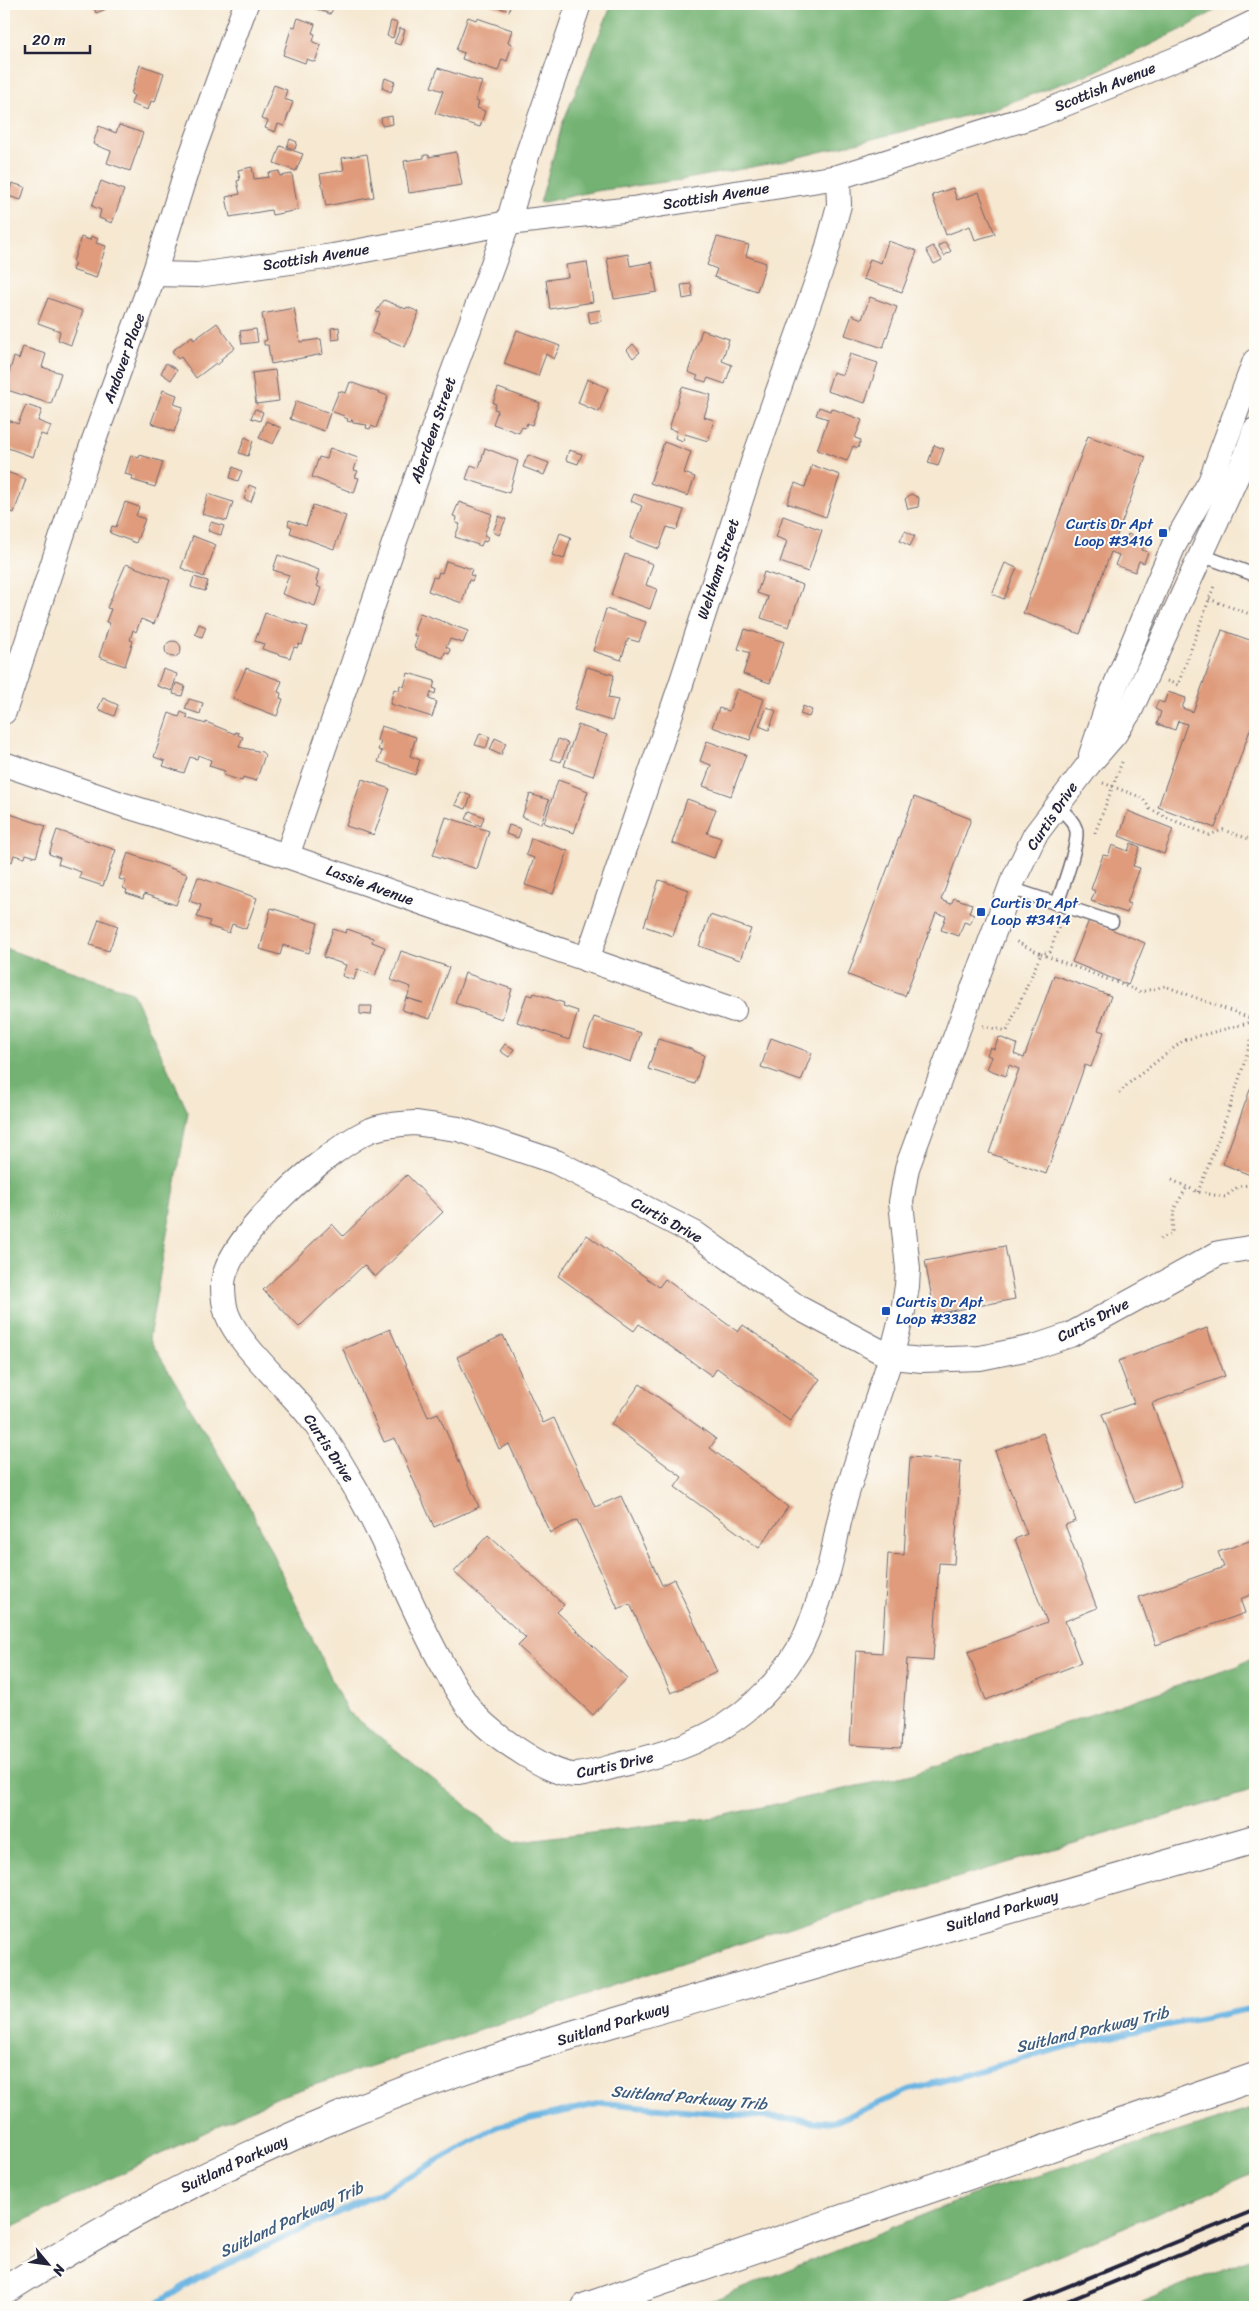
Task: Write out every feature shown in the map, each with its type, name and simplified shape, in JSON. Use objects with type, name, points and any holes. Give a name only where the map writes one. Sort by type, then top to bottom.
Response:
[{"type":"highway","name":"Suitland Parkway","points":[[4,2291],[80,2244],[181,2189],[344,2114],[453,2074],[625,2020],[1255,1839]]},
{"type":"highway","points":[[586,2307],[1255,2077]]},
{"type":"street","name":"Andover Place","points":[[4,712],[89,454],[154,274],[191,156],[246,4]]},
{"type":"street","name":"Aberdeen Street","points":[[287,856],[449,383],[508,223],[528,153],[579,4]]},
{"type":"street","name":"Scottish Avenue","points":[[154,274],[198,275],[333,256],[508,223],[632,209],[838,177],[1040,114],[1191,53],[1255,22]]},
{"type":"street","name":"Weltham Street","points":[[587,960],[684,674],[754,459],[824,262],[840,205],[838,177]]},
{"type":"street","name":"Curtis Drive","points":[[1085,769],[1109,701],[1174,545],[1210,482],[1255,361]]},
{"type":"street","name":"Curtis Drive","points":[[1255,430],[1130,712],[1115,734],[1056,805],[1035,835],[1010,888],[907,1168],[901,1202],[908,1269],[903,1312],[891,1356],[840,1514],[828,1572],[800,1648],[771,1687],[748,1709],[718,1732],[661,1756],[572,1776],[532,1760],[499,1737],[477,1718],[458,1692],[419,1623],[366,1505],[329,1441],[242,1339],[229,1318],[225,1306],[223,1281],[237,1250],[251,1229],[274,1204],[304,1177],[349,1143],[370,1131],[393,1124],[433,1124],[480,1135],[556,1162],[696,1234],[799,1308],[891,1356],[922,1360],[980,1358],[1034,1347],[1070,1335],[1219,1253],[1255,1247]]},
{"type":"street","name":"Lassie Avenue","points":[[4,764],[124,806],[287,856],[734,1010]]},
{"type":"lane","points":[[1201,555],[1255,575]]},
{"type":"lane","points":[[1056,805],[1073,822],[1077,831],[1061,905]]},
{"type":"lane","points":[[1010,888],[1112,922]]},
{"type":"path","points":[[1159,679],[1178,685],[1215,584]]},
{"type":"path","points":[[1209,599],[1255,616]]},
{"type":"path","points":[[1091,842],[1126,753]]},
{"type":"path","points":[[1085,769],[1112,786],[1143,798],[1150,809],[1168,818],[1209,834],[1223,830],[1255,841]]},
{"type":"path","points":[[1041,954],[1050,952],[1061,905]]},
{"type":"path","points":[[1011,940],[1041,954],[1141,992],[1165,986],[1255,1021]]},
{"type":"path","points":[[977,1024],[1007,1031],[1041,954]]},
{"type":"path","points":[[1119,1093],[1184,1040],[1255,1021]]},
{"type":"path","points":[[1198,1192],[1230,1109],[1233,1092],[1244,1068],[1255,1025]]},
{"type":"path","points":[[1172,1180],[1198,1192],[1225,1197],[1239,1186],[1255,1185]]},
{"type":"path","points":[[1160,1239],[1172,1233],[1174,1209],[1187,1187]]},
{"type":"green space","points":[[612,4],[1226,4],[1187,27],[1094,72],[989,110],[779,162],[681,180],[595,191],[540,203],[563,122]]},
{"type":"green space","points":[[4,948],[132,992],[188,1112],[149,1338],[252,1511],[346,1710],[513,1843],[717,1817],[908,1775],[1238,1666],[1255,1655],[1255,1790],[793,1926],[275,2098],[16,2225],[4,2234]]},
{"type":"green space","points":[[1255,2108],[1255,2173],[933,2307],[696,2307],[975,2194]]},
{"type":"green space","points":[[1255,2257],[1255,2307],[1129,2307],[1247,2260]]},
{"type":"building","points":[[104,4],[106,9],[96,13],[93,5]]},
{"type":"building","points":[[319,4],[336,4],[330,14],[316,9]]},
{"type":"building","points":[[488,4],[511,4],[509,11]]},
{"type":"building","points":[[468,17],[476,20],[477,18],[512,30],[508,42],[512,44],[507,61],[502,59],[498,71],[462,59],[464,53],[456,50]]},
{"type":"building","points":[[298,18],[315,24],[312,33],[315,34],[313,42],[321,45],[315,62],[307,59],[305,63],[283,55],[292,26],[295,27]]},
{"type":"building","points":[[391,21],[397,23],[393,38],[387,36]]},
{"type":"building","points":[[400,28],[405,30],[400,45],[394,43]]},
{"type":"building","points":[[140,65],[164,73],[155,102],[151,101],[148,110],[131,104],[134,95],[131,94]]},
{"type":"building","points":[[438,68],[482,82],[475,101],[479,102],[477,108],[485,111],[480,127],[435,113],[443,91],[431,87]]},
{"type":"building","points":[[385,78],[395,82],[391,92],[382,88]]},
{"type":"building","points":[[274,85],[287,90],[284,99],[293,102],[284,126],[278,124],[275,132],[265,128],[268,121],[261,119]]},
{"type":"building","points":[[392,116],[393,124],[382,126],[381,118]]},
{"type":"building","points":[[119,125],[143,133],[130,171],[107,163],[111,151],[93,144],[99,126],[116,133]]},
{"type":"building","points":[[290,139],[297,142],[295,149],[287,147]]},
{"type":"building","points":[[280,146],[303,154],[296,171],[274,163]]},
{"type":"building","points":[[456,152],[462,185],[409,193],[404,161],[424,158],[424,155],[429,155],[429,157]]},
{"type":"building","points":[[367,154],[374,197],[326,206],[320,174],[344,170],[342,158]]},
{"type":"building","points":[[252,167],[254,179],[269,177],[268,173],[279,171],[280,176],[292,174],[298,210],[272,215],[271,210],[230,217],[226,197],[240,194],[237,181],[240,180],[238,170]]},
{"type":"building","points":[[101,181],[124,190],[112,223],[99,218],[101,210],[92,206]]},
{"type":"building","points":[[12,183],[25,187],[21,200],[8,196]]},
{"type":"building","points":[[953,188],[957,200],[979,192],[995,234],[975,240],[970,226],[946,235],[932,195]]},
{"type":"building","points":[[91,236],[98,239],[96,243],[106,246],[96,278],[72,270],[81,237],[90,240]]},
{"type":"building","points":[[717,237],[749,245],[746,256],[766,263],[757,291],[714,277],[717,269],[707,265]]},
{"type":"building","points":[[888,241],[917,251],[902,292],[863,279],[870,259],[881,263]]},
{"type":"building","points":[[945,242],[951,251],[944,256],[938,246]]},
{"type":"building","points":[[933,246],[942,260],[934,264],[926,250]]},
{"type":"building","points":[[628,254],[630,266],[652,262],[657,292],[614,299],[607,258]]},
{"type":"building","points":[[587,262],[593,302],[550,309],[546,280],[568,277],[566,265]]},
{"type":"building","points":[[691,284],[693,297],[683,299],[681,285]]},
{"type":"building","points":[[870,297],[897,307],[883,348],[845,335],[852,315],[862,319]]},
{"type":"building","points":[[48,298],[83,311],[71,345],[58,340],[60,331],[38,323]]},
{"type":"building","points":[[384,300],[419,312],[405,347],[372,333],[380,313],[376,312]]},
{"type":"building","points":[[294,308],[300,342],[321,339],[323,354],[271,364],[268,345],[264,345],[264,341],[267,340],[262,314]]},
{"type":"building","points":[[600,310],[602,321],[590,323],[588,312]]},
{"type":"building","points":[[217,323],[235,348],[221,359],[222,361],[217,365],[216,363],[196,378],[181,357],[178,359],[172,351],[192,336],[194,340]]},
{"type":"building","points":[[339,327],[340,339],[332,340],[331,328]]},
{"type":"building","points":[[256,329],[258,342],[242,344],[240,331]]},
{"type":"building","points":[[517,330],[560,346],[554,359],[546,354],[538,376],[504,364]]},
{"type":"building","points":[[702,330],[729,339],[722,361],[732,365],[725,384],[708,378],[706,382],[696,379],[698,376],[688,372]]},
{"type":"building","points":[[633,344],[640,352],[633,358],[627,350]]},
{"type":"building","points":[[23,347],[46,354],[42,367],[61,373],[51,404],[4,389],[14,357],[19,359]]},
{"type":"building","points":[[850,354],[878,363],[865,403],[827,391],[833,372],[843,375]]},
{"type":"building","points":[[166,363],[177,370],[171,380],[161,373]]},
{"type":"building","points":[[275,370],[279,401],[256,404],[252,373]]},
{"type":"building","points":[[587,379],[608,388],[599,412],[578,403]]},
{"type":"building","points":[[350,382],[388,396],[376,428],[371,426],[370,429],[366,428],[367,425],[353,423],[352,419],[351,422],[347,421],[348,419],[344,416],[331,411],[339,391],[346,393]]},
{"type":"building","points":[[682,387],[711,395],[704,417],[714,420],[708,441],[685,434],[683,441],[675,438],[677,431],[669,429]]},
{"type":"building","points":[[498,388],[540,403],[532,425],[527,423],[525,428],[522,427],[519,433],[493,424],[498,410],[494,409],[496,404],[493,403]]},
{"type":"building","points":[[163,390],[177,395],[174,404],[183,407],[174,432],[151,423]]},
{"type":"building","points":[[296,401],[330,413],[324,431],[290,419]]},
{"type":"building","points":[[26,405],[42,410],[38,421],[51,426],[47,436],[41,434],[33,457],[8,448],[4,436],[8,420],[18,424]]},
{"type":"building","points":[[819,407],[830,411],[831,408],[862,420],[855,438],[861,440],[858,448],[853,446],[847,461],[817,450],[828,419],[816,415]]},
{"type":"building","points":[[255,409],[263,412],[260,421],[251,418]]},
{"type":"building","points":[[266,421],[281,428],[273,444],[259,438]]},
{"type":"building","points":[[1088,436],[1146,457],[1115,541],[1124,544],[1128,534],[1146,541],[1142,550],[1148,552],[1144,563],[1139,561],[1135,572],[1115,565],[1119,555],[1111,552],[1080,634],[1023,613]]},
{"type":"building","points":[[245,437],[253,441],[248,456],[239,453]]},
{"type":"building","points":[[664,442],[691,452],[684,473],[695,477],[688,496],[650,483]]},
{"type":"building","points":[[934,445],[944,449],[938,466],[928,463]]},
{"type":"building","points":[[330,448],[358,458],[354,470],[358,471],[355,477],[359,478],[354,493],[312,477],[319,457],[327,459]]},
{"type":"building","points":[[485,448],[518,461],[509,493],[466,479],[471,465],[479,468]]},
{"type":"building","points":[[569,450],[582,454],[578,464],[566,460]]},
{"type":"building","points":[[131,455],[139,458],[140,455],[163,462],[155,487],[132,480],[133,476],[125,474]]},
{"type":"building","points":[[528,455],[549,463],[544,475],[523,467]]},
{"type":"building","points":[[812,465],[840,475],[826,517],[787,503],[795,483],[805,487]]},
{"type":"building","points":[[233,467],[242,471],[238,481],[230,478]]},
{"type":"building","points":[[4,471],[26,479],[14,513],[4,510]]},
{"type":"building","points":[[249,485],[256,488],[251,502],[244,499]]},
{"type":"building","points":[[208,494],[233,502],[227,521],[202,514]]},
{"type":"building","points":[[634,494],[684,510],[677,530],[667,527],[659,549],[630,538],[642,506],[631,501]]},
{"type":"building","points":[[911,494],[919,498],[918,507],[908,509],[905,499]]},
{"type":"building","points":[[125,502],[139,507],[136,516],[145,519],[136,543],[110,533],[112,526],[116,527]]},
{"type":"building","points":[[459,502],[492,514],[484,535],[488,537],[481,546],[455,537],[460,524],[456,523],[457,517],[453,516]]},
{"type":"building","points":[[313,505],[346,516],[334,549],[290,533],[292,527],[288,525],[289,520],[306,526]]},
{"type":"building","points":[[499,516],[506,519],[499,535],[493,532]]},
{"type":"building","points":[[783,516],[822,530],[808,572],[780,562],[787,541],[776,537]]},
{"type":"building","points":[[211,522],[224,526],[221,535],[208,531]]},
{"type":"building","points":[[905,531],[915,536],[910,546],[900,541]]},
{"type":"building","points":[[560,533],[571,537],[564,559],[552,555]]},
{"type":"building","points":[[193,536],[216,545],[204,577],[181,568]]},
{"type":"building","points":[[625,554],[653,564],[646,585],[657,589],[650,609],[611,595]]},
{"type":"building","points":[[278,555],[319,570],[316,581],[319,582],[317,586],[321,588],[315,606],[282,594],[289,575],[273,570]]},
{"type":"building","points":[[446,561],[472,569],[470,575],[474,576],[472,581],[469,580],[462,603],[428,591],[433,577],[437,578],[439,572],[442,573]]},
{"type":"building","points":[[1005,563],[1017,568],[1004,599],[992,594]]},
{"type":"building","points":[[126,564],[170,580],[154,624],[141,619],[136,632],[133,630],[130,640],[133,641],[125,666],[99,657],[110,623],[106,622],[111,609],[107,608]]},
{"type":"building","points":[[764,572],[803,585],[789,627],[761,618],[768,597],[757,593]]},
{"type":"building","points":[[194,577],[208,581],[205,591],[191,587]]},
{"type":"building","points":[[606,609],[646,622],[639,642],[628,639],[621,660],[593,651]]},
{"type":"building","points":[[265,613],[308,627],[302,645],[299,644],[297,648],[294,647],[290,658],[262,649],[264,644],[255,641]]},
{"type":"building","points":[[420,613],[468,631],[463,643],[450,639],[446,647],[450,649],[449,654],[445,652],[443,658],[416,649],[414,647],[418,636],[414,636]]},
{"type":"building","points":[[199,624],[206,627],[202,637],[195,634]]},
{"type":"building","points":[[745,629],[784,642],[770,683],[743,674],[750,653],[738,649]]},
{"type":"building","points":[[1222,630],[1255,642],[1255,716],[1215,828],[1158,807],[1187,724],[1178,721],[1175,730],[1157,724],[1161,712],[1155,709],[1158,701],[1164,703],[1168,692],[1186,698],[1182,708],[1193,712]]},
{"type":"building","points":[[173,641],[181,649],[173,657],[165,649]]},
{"type":"building","points":[[587,667],[614,675],[608,698],[618,700],[612,721],[574,710]]},
{"type":"building","points":[[246,668],[282,681],[278,692],[281,693],[280,698],[283,699],[277,716],[233,699]]},
{"type":"building","points":[[163,669],[177,674],[172,691],[157,686]]},
{"type":"building","points":[[408,673],[435,681],[433,688],[436,689],[435,694],[431,692],[429,699],[437,702],[432,717],[390,704],[394,689],[399,691],[400,685],[404,687]]},
{"type":"building","points":[[176,683],[185,686],[182,696],[173,694]]},
{"type":"building","points":[[737,689],[764,699],[750,740],[712,727],[719,708],[729,711]]},
{"type":"building","points":[[103,698],[118,705],[114,716],[98,709]]},
{"type":"building","points":[[189,699],[203,703],[200,714],[185,709]]},
{"type":"building","points":[[803,706],[812,710],[809,717],[800,714]]},
{"type":"building","points":[[767,707],[776,711],[769,730],[759,726]]},
{"type":"building","points":[[181,712],[188,715],[186,718],[206,724],[206,722],[235,734],[235,732],[239,733],[238,735],[243,737],[239,747],[262,752],[265,755],[256,781],[243,777],[242,781],[223,775],[225,771],[209,766],[211,760],[198,755],[197,759],[190,757],[184,773],[163,766],[165,761],[154,757],[169,713],[179,717]]},
{"type":"building","points":[[578,725],[607,735],[593,776],[564,766]]},
{"type":"building","points":[[381,726],[416,737],[410,756],[420,760],[415,775],[378,762],[382,751],[378,750],[381,742],[377,740]]},
{"type":"building","points":[[480,733],[490,737],[486,748],[475,745]]},
{"type":"building","points":[[495,738],[506,743],[501,755],[490,750]]},
{"type":"building","points":[[558,739],[568,743],[561,762],[551,759]]},
{"type":"building","points":[[707,741],[746,755],[731,796],[703,786],[711,765],[700,761]]},
{"type":"building","points":[[362,779],[390,789],[374,835],[346,826]]},
{"type":"building","points":[[558,780],[588,791],[574,833],[544,823]]},
{"type":"building","points":[[461,792],[471,796],[466,809],[455,805]]},
{"type":"building","points":[[530,794],[549,800],[541,824],[522,817]]},
{"type":"building","points":[[914,797],[971,819],[941,900],[951,904],[954,898],[972,904],[969,913],[974,915],[970,924],[964,922],[959,936],[941,930],[946,916],[936,913],[905,996],[848,975]]},
{"type":"building","points":[[687,799],[716,809],[707,833],[721,838],[714,858],[672,843]]},
{"type":"building","points":[[470,811],[484,817],[481,826],[466,819]]},
{"type":"building","points":[[1128,811],[1173,829],[1164,854],[1119,836]]},
{"type":"building","points":[[4,812],[46,826],[36,857],[26,854],[25,858],[14,855],[12,862],[4,859]]},
{"type":"building","points":[[446,817],[489,831],[477,869],[433,855]]},
{"type":"building","points":[[509,825],[521,829],[518,838],[506,834]]},
{"type":"building","points":[[57,830],[116,850],[103,886],[79,878],[81,872],[58,864],[60,858],[49,854]]},
{"type":"building","points":[[531,838],[568,851],[553,894],[525,885],[534,858],[526,855]]},
{"type":"building","points":[[1131,843],[1140,847],[1133,866],[1140,868],[1127,903],[1130,904],[1127,913],[1091,901],[1095,891],[1091,889],[1103,855],[1108,856],[1112,845],[1128,851]]},
{"type":"building","points":[[128,853],[187,874],[176,905],[144,894],[143,899],[126,893],[127,890],[123,888],[126,881],[119,879]]},
{"type":"building","points":[[198,877],[257,898],[246,929],[232,924],[229,933],[208,926],[210,921],[197,917],[201,905],[189,901]]},
{"type":"building","points":[[659,880],[689,890],[673,936],[644,926]]},
{"type":"building","points":[[271,908],[318,923],[309,953],[283,945],[280,955],[260,949]]},
{"type":"building","points":[[710,915],[751,929],[740,960],[699,946]]},
{"type":"building","points":[[99,919],[118,926],[109,951],[90,945]]},
{"type":"building","points":[[1089,920],[1145,943],[1128,985],[1072,962]]},
{"type":"building","points":[[333,929],[346,933],[347,929],[373,938],[372,942],[385,947],[375,976],[357,969],[354,980],[342,976],[346,965],[323,957]]},
{"type":"building","points":[[401,951],[449,967],[430,1019],[402,1010],[406,998],[423,1003],[407,998],[411,987],[391,980]]},
{"type":"building","points":[[465,973],[512,989],[502,1019],[455,1003]]},
{"type":"building","points":[[1054,975],[1111,996],[1098,1030],[1104,1032],[1091,1067],[1085,1065],[1046,1174],[989,1153],[1019,1069],[1009,1065],[1006,1076],[987,1069],[992,1057],[987,1055],[990,1047],[994,1049],[999,1037],[1017,1044],[1014,1054],[1024,1058]]},
{"type":"building","points":[[534,993],[564,1003],[563,1006],[578,1011],[569,1040],[517,1022],[527,994],[533,996]]},
{"type":"building","points":[[360,1006],[372,1006],[371,1015],[360,1014]]},
{"type":"building","points":[[594,1017],[641,1033],[631,1062],[584,1046]]},
{"type":"building","points":[[771,1038],[812,1053],[801,1081],[761,1067]]},
{"type":"building","points":[[658,1039],[704,1055],[695,1084],[648,1069]]},
{"type":"building","points":[[505,1044],[514,1049],[509,1057],[500,1051]]},
{"type":"building","points":[[1255,1076],[1255,1177],[1223,1164]]},
{"type":"building","points":[[407,1175],[443,1212],[375,1277],[364,1265],[299,1327],[263,1290],[332,1224],[343,1236]]},
{"type":"building","points":[[587,1235],[659,1287],[665,1279],[738,1332],[743,1325],[820,1379],[790,1421],[717,1368],[712,1376],[639,1324],[634,1331],[558,1276]]},
{"type":"building","points":[[1005,1246],[1015,1299],[935,1314],[925,1261]]},
{"type":"building","points":[[1207,1328],[1225,1376],[1152,1403],[1182,1486],[1135,1503],[1102,1414],[1134,1403],[1118,1361]]},
{"type":"building","points":[[390,1329],[428,1417],[438,1413],[479,1507],[434,1527],[395,1438],[384,1442],[343,1349]]},
{"type":"building","points":[[503,1335],[543,1423],[554,1418],[595,1507],[621,1496],[662,1585],[674,1579],[717,1672],[671,1693],[630,1604],[618,1609],[577,1520],[550,1533],[509,1444],[499,1449],[457,1357]]},
{"type":"building","points":[[640,1384],[716,1439],[710,1448],[788,1507],[759,1548],[675,1487],[682,1477],[611,1424]]},
{"type":"building","points":[[1043,1433],[1076,1521],[1065,1525],[1097,1608],[1065,1621],[1081,1663],[986,1700],[968,1652],[1047,1622],[1015,1539],[1027,1534],[995,1451]]},
{"type":"building","points":[[910,1457],[961,1461],[954,1564],[939,1563],[933,1661],[907,1659],[901,1748],[850,1745],[856,1651],[882,1653],[888,1554],[904,1555]]},
{"type":"building","points":[[488,1535],[564,1605],[557,1612],[627,1678],[593,1715],[518,1646],[526,1638],[454,1572]]},
{"type":"building","points":[[1255,1539],[1255,1593],[1240,1599],[1245,1613],[1156,1645],[1139,1597],[1224,1567],[1218,1552]]},
{"type":"waterway","name":"Suitland Parkway Trib","points":[[152,2307],[197,2278],[378,2194],[498,2126],[602,2103],[832,2123],[909,2090],[1091,2040],[1255,2008]]},
{"type":"railway","points":[[1017,2307],[1255,2210]]},
{"type":"railway","points":[[1053,2307],[1255,2224]]},
{"type":"place","name":"Curtis Dr Apt Loop #3416","points":[[1163,533]]},
{"type":"place","name":"Curtis Dr Apt Loop #3414","points":[[981,912]]},
{"type":"place","name":"Curtis Dr Apt Loop #3382","points":[[886,1311]]}]
